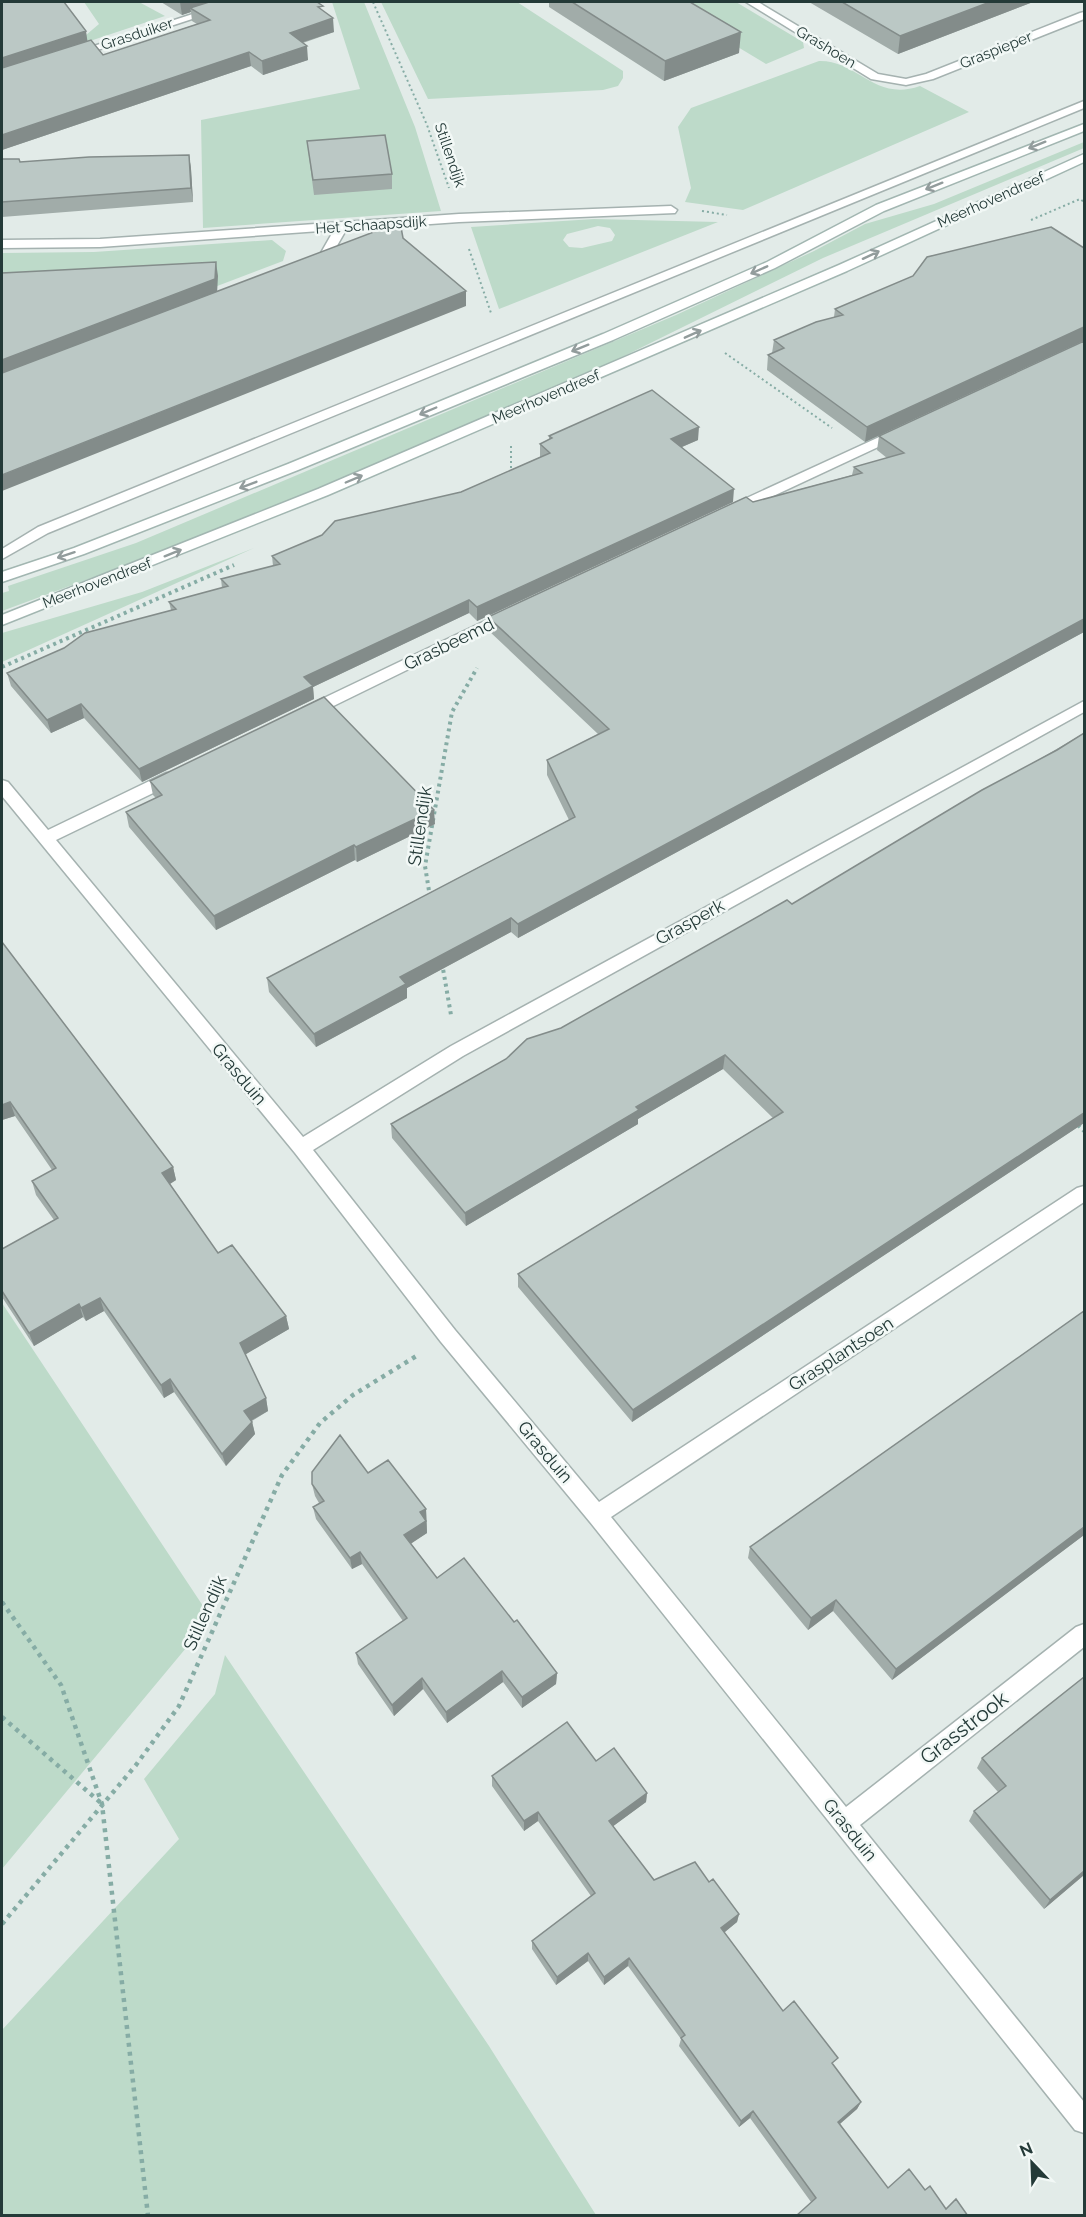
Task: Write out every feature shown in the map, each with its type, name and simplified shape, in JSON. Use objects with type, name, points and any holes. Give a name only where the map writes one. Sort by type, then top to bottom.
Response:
[{"type":"street","name":"Grasduiker","points":[[58,60],[239,2]]},
{"type":"street","name":"Grashoen","points":[[751,2],[875,77],[906,82]]},
{"type":"street","name":"Graspieper","points":[[906,82],[929,77],[1084,15]]},
{"type":"street","points":[[2,555],[43,530],[1084,104]]},
{"type":"street","name":"Meerhovendreef","points":[[2,577],[79,551],[292,467],[597,341],[771,265],[880,208],[1084,126]]},
{"type":"street","name":"Meerhovendreef","points":[[2,620],[345,483],[843,268],[1084,158]]},
{"type":"street","name":"Het Schaapsdijk","points":[[2,244],[100,243],[459,218],[671,210]]},
{"type":"street","points":[[301,268],[323,260],[341,228]]},
{"type":"street","points":[[713,519],[912,427]]},
{"type":"street","name":"Grasbeemd","points":[[292,720],[521,609]]},
{"type":"street","name":"Grasperk","points":[[301,1148],[458,1051],[1084,706]]},
{"type":"street","points":[[44,839],[184,772]]},
{"type":"street","name":"Grasduin","points":[[2,786],[301,1148],[448,1336],[597,1515],[1084,2121]]},
{"type":"street","name":"Grasplantsoen","points":[[597,1515],[1084,1193]]},
{"type":"street","name":"Grasstrook","points":[[844,1823],[1084,1634]]},
{"type":"path","name":"Stillendijk","points":[[373,2],[427,125],[493,320]]},
{"type":"path","points":[[1080,199],[1084,197]]},
{"type":"path","points":[[671,210],[712,211],[730,216]]},
{"type":"path","points":[[724,352],[862,450]]},
{"type":"path","points":[[511,445],[511,479]]},
{"type":"path","name":"Stillendijk","points":[[431,901],[425,866],[452,712],[507,616]]},
{"type":"path","points":[[441,959],[458,1051]]},
{"type":"path","points":[[1076,1123],[1084,1131]]},
{"type":"path","name":"Stillendijk","points":[[2,1924],[136,1765],[179,1706],[282,1474],[320,1423],[353,1395],[448,1336]]},
{"type":"path","points":[[2,1602],[61,1685],[102,1804],[148,2216]]},
{"type":"path","points":[[2,1717],[102,1804]]},
{"type":"green space","points":[[84,2],[139,2],[165,16],[81,44],[79,41],[99,24]]},
{"type":"green space","points":[[332,2],[364,2],[415,127],[441,211],[203,228],[201,120],[360,89]]},
{"type":"green space","points":[[381,2],[517,2],[623,71],[623,78],[618,86],[603,90],[428,99]]},
{"type":"green space","points":[[663,2],[736,2],[803,42],[804,48],[766,64]]},
{"type":"green space","points":[[819,61],[833,62],[890,89],[920,86],[969,112],[743,210],[685,202],[691,188],[678,127],[691,108]]},
{"type":"green space","points":[[1084,142],[1084,148],[823,258],[610,363],[311,491],[159,553],[2,611],[2,593],[9,591],[8,586],[136,543],[676,315],[814,251],[865,224],[934,204]]},
{"type":"green space","points":[[594,219],[718,222],[499,309],[471,227]],"holes":[[[598,226],[610,228],[615,235],[612,241],[582,248],[569,247],[563,240],[567,234]]]},
{"type":"green space","points":[[272,240],[286,251],[283,261],[2,368],[2,253],[94,252]]},
{"type":"green space","points":[[254,548],[2,662],[2,633],[142,592]]},
{"type":"green space","points":[[2,1303],[211,1618],[2,1869]]},
{"type":"green space","points":[[225,1655],[489,2046],[596,2215],[2,2215],[2,2030],[179,1839],[144,1779],[215,1694]]},
{"type":"building","points":[[2,2],[64,2],[86,31],[2,58]]},
{"type":"building","points":[[209,2],[317,2],[323,6],[318,7],[333,18],[290,33],[307,46],[262,61],[249,52],[2,135],[2,68],[91,40],[103,55],[210,20],[190,8]]},
{"type":"building","points":[[572,2],[690,2],[741,32],[665,61]]},
{"type":"building","points":[[842,2],[990,2],[900,36]]},
{"type":"building","points":[[385,135],[392,174],[313,180],[307,141]]},
{"type":"building","points":[[189,155],[191,188],[2,202],[2,159],[19,159],[20,162],[89,157]]},
{"type":"building","points":[[400,222],[403,238],[466,291],[2,475],[2,373]]},
{"type":"building","points":[[1051,227],[1084,248],[1084,327],[867,427],[768,355],[784,348],[774,340],[816,322],[843,315],[835,309],[913,276],[927,257]]},
{"type":"building","points":[[216,262],[215,279],[2,360],[2,273]]},
{"type":"building","points":[[1084,341],[1084,619],[518,924],[511,918],[400,977],[406,984],[314,1034],[267,978],[575,817],[547,760],[609,729],[488,617],[746,497],[753,502],[862,473],[854,467],[904,453],[879,436]]},
{"type":"building","points":[[652,390],[699,427],[671,439],[734,489],[477,607],[469,600],[304,677],[313,686],[139,769],[81,704],[47,720],[7,673],[64,648],[85,633],[176,609],[169,602],[228,586],[221,579],[280,564],[272,556],[322,535],[335,521],[461,492],[550,453],[540,444],[552,438],[549,436]]},
{"type":"building","points":[[324,697],[434,810],[356,847],[354,845],[214,916],[126,812],[162,795],[150,781]]},
{"type":"building","points":[[1084,733],[1084,1113],[633,1410],[518,1274],[783,1112],[725,1055],[636,1107],[639,1110],[465,1213],[391,1124],[506,1059],[527,1039],[561,1028],[787,900],[792,904],[982,790]]},
{"type":"building","points":[[2,942],[173,1167],[162,1173],[218,1253],[232,1245],[286,1316],[240,1343],[266,1398],[244,1411],[252,1422],[222,1454],[170,1379],[161,1385],[100,1298],[81,1308],[79,1304],[29,1333],[2,1291],[2,1249],[58,1218],[32,1181],[56,1168],[10,1102],[2,1105]]},
{"type":"building","points":[[1084,1311],[1084,1527],[896,1669],[836,1600],[811,1618],[750,1547]]},
{"type":"building","points":[[340,1435],[368,1473],[388,1460],[426,1509],[420,1512],[426,1521],[404,1535],[437,1578],[464,1558],[514,1622],[517,1620],[557,1673],[522,1697],[502,1671],[446,1712],[422,1678],[392,1705],[356,1653],[407,1618],[360,1552],[350,1558],[313,1507],[324,1501],[312,1484],[312,1472]]},
{"type":"building","points":[[1084,1677],[1084,1871],[1050,1900],[974,1811],[1006,1786],[982,1758]]},
{"type":"building","points":[[567,1722],[596,1761],[614,1748],[647,1793],[609,1821],[654,1880],[695,1862],[709,1882],[713,1879],[739,1914],[721,1928],[783,2011],[794,2001],[838,2058],[832,2063],[861,2102],[838,2122],[888,2188],[909,2169],[925,2190],[930,2186],[946,2209],[956,2199],[968,2216],[796,2216],[816,2198],[753,2111],[741,2121],[681,2038],[685,2035],[629,1958],[604,1977],[588,1953],[557,1977],[532,1941],[595,1893],[538,1812],[524,1821],[492,1776]]}]
